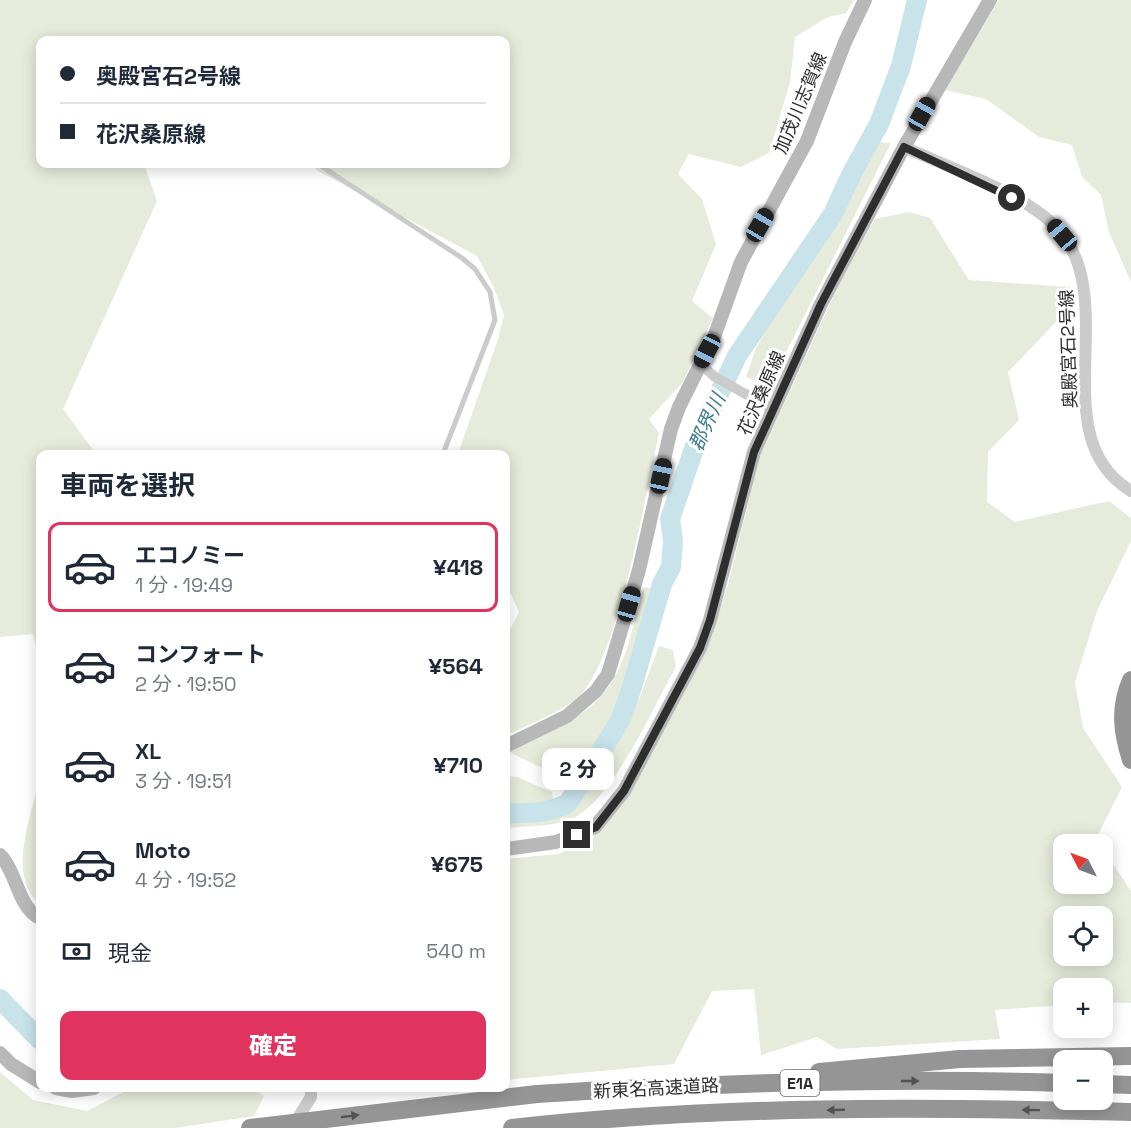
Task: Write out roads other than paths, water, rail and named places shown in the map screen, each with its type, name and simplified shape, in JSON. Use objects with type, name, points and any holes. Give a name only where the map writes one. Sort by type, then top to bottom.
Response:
[{"type":"highway","points":[[1131,680],[1122,712],[1125,740],[1131,760]]},
{"type":"highway","points":[[662,1086],[960,1059],[1131,1056]]},
{"type":"highway","name":"新東名高速道路","points":[[250,1128],[537,1094],[662,1086],[888,1081],[1053,1083]]},
{"type":"highway","points":[[1113,1084],[1131,1085]]},
{"type":"highway","name":"新東名高速道路","points":[[512,1128],[700,1115],[871,1109],[1131,1112]]},
{"type":"main road","name":"加茂川志賀線","points":[[510,744],[567,716],[596,691],[608,674],[639,570],[671,429],[714,337],[741,262],[807,141],[845,42],[865,0]]},
{"type":"main road","name":"花沢桑原線","points":[[510,848],[556,842],[596,827],[624,791],[700,648],[710,620],[754,452],[770,407],[821,304],[904,147],[990,0]]},
{"type":"main road","points":[[0,855],[8,863],[23,900],[36,916]]},
{"type":"main road","points":[[0,1053],[11,1064],[36,1080]]},
{"type":"street","name":"奥殿宮石2号線","points":[[904,147],[1029,206],[1053,224],[1071,245],[1083,276],[1087,309],[1085,402],[1091,437],[1107,468],[1131,491]]},
{"type":"street","points":[[700,364],[715,377],[770,407]]},
{"type":"street","points":[[292,1128],[311,1092]]},
{"type":"lane","points":[[324,168],[462,258],[475,269],[490,292],[495,320],[445,450]]},
{"type":"waterway","name":"郡界川","points":[[510,813],[545,811],[568,803],[620,721],[662,584],[671,567],[673,541],[670,519],[697,440],[737,356],[833,214],[879,124],[901,66],[917,0]]},
{"type":"waterway","name":"郡界川","points":[[0,999],[36,1036]]}]
